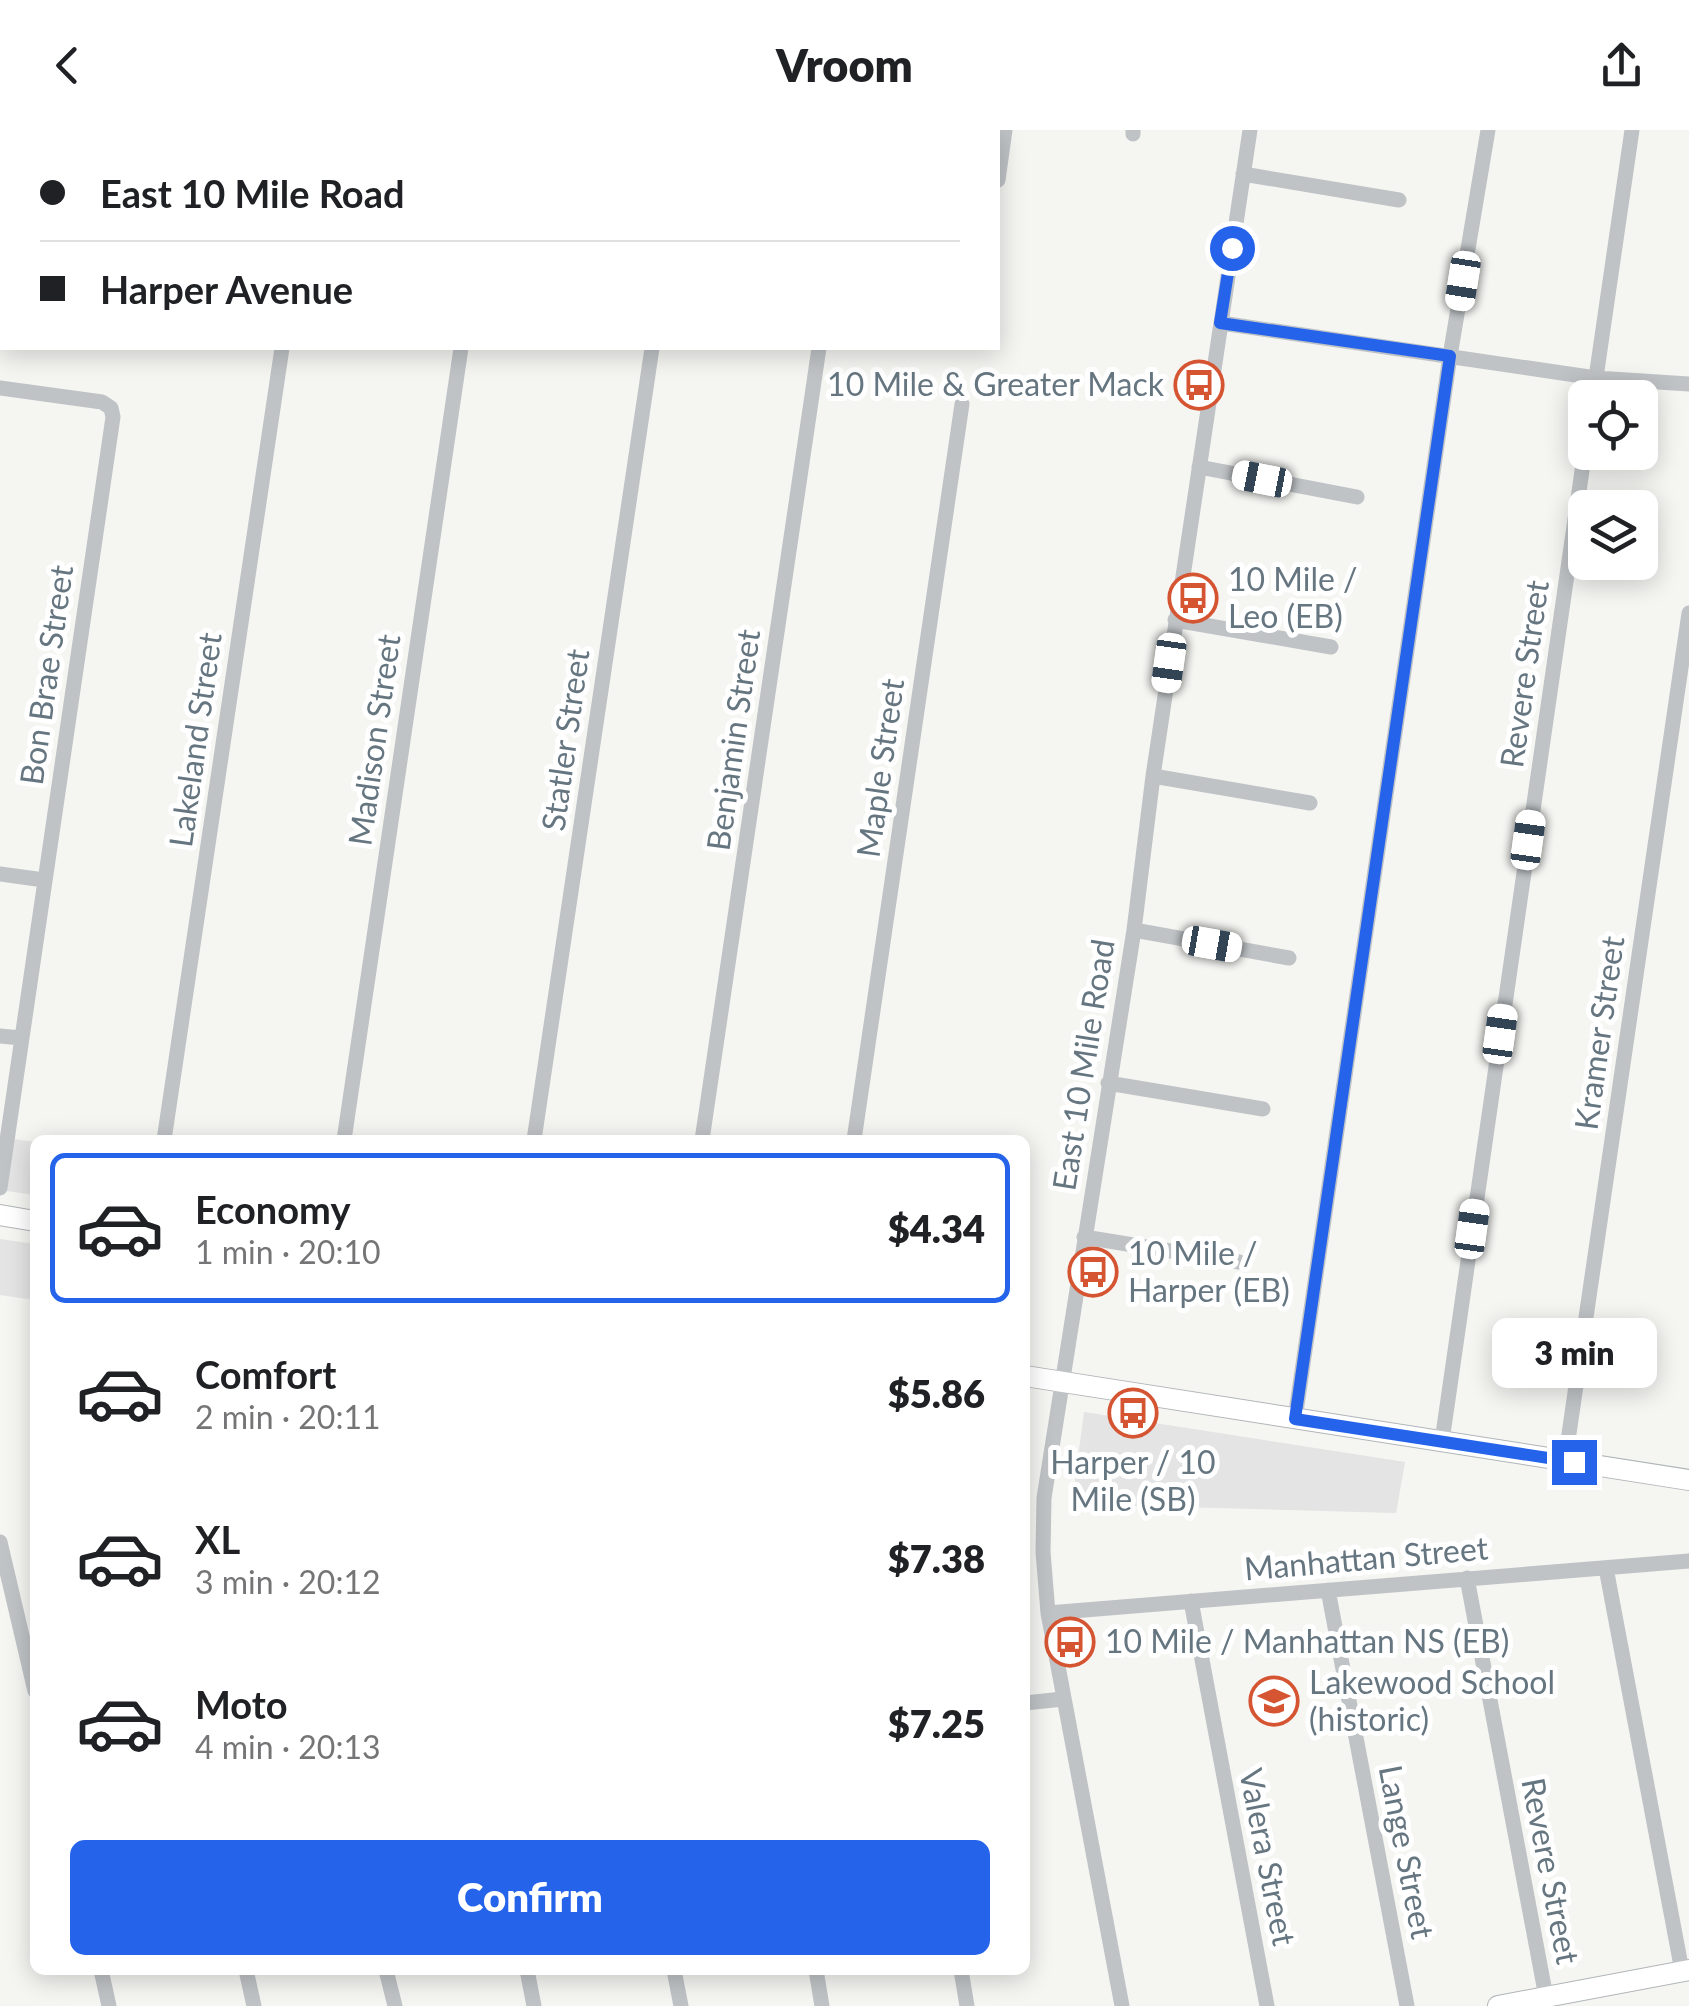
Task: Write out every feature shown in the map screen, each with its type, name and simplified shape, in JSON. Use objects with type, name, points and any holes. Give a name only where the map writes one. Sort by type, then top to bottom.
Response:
[{"type":"main road","points":[[0,1215],[30,1220]]},
{"type":"main road","points":[[1030,1377],[1689,1480]]},
{"type":"main road","points":[[1498,2006],[1686,1970]]},
{"type":"street","points":[[1000,163],[1004,130]]},
{"type":"street","name":"East 10 Mile Road","points":[[1122,2006],[1048,1612],[1044,1498],[1134,930],[1152,776],[1250,130]]},
{"type":"street","points":[[1295,1419],[1450,356],[1488,130]]},
{"type":"street","points":[[1596,378],[1632,130]]},
{"type":"street","points":[[1243,174],[1400,200]]},
{"type":"street","points":[[1220,323],[1596,378],[1689,384]]},
{"type":"street","name":"Lakeland Street","points":[[165,1135],[282,350]]},
{"type":"street","name":"Madison Street","points":[[345,1135],[461,350]]},
{"type":"street","name":"Statler Street","points":[[535,1135],[652,350]]},
{"type":"street","name":"Benjamin Street","points":[[703,1135],[819,350]]},
{"type":"street","name":"Bon Brae Street","points":[[0,388],[93,401],[111,408],[21,1038],[4,1126],[0,1188]]},
{"type":"street","name":"Maple Street","points":[[855,1135],[962,404]]},
{"type":"street","points":[[1199,467],[1356,498]]},
{"type":"street","name":"Revere Street","points":[[1442,1441],[1582,470]]},
{"type":"street","name":"Kramer Street","points":[[1565,1460],[1689,613]]},
{"type":"street","points":[[1175,620],[1332,647]]},
{"type":"street","points":[[1152,776],[1310,803]]},
{"type":"street","points":[[0,874],[44,880]]},
{"type":"street","points":[[1134,930],[1289,958]]},
{"type":"street","points":[[0,1036],[21,1038]]},
{"type":"street","points":[[1108,1082],[1263,1109]]},
{"type":"street","points":[[1084,1236],[1239,1262]]},
{"type":"street","points":[[0,1542],[30,1670]]},
{"type":"street","name":"Manhattan Street","points":[[1048,1612],[1689,1561]]},
{"type":"street","points":[[1606,1568],[1686,1970]]},
{"type":"street","name":"Revere Street","points":[[1467,1578],[1546,1997]]},
{"type":"street","name":"Lange Street","points":[[1328,1590],[1407,2006]]},
{"type":"street","name":"Valera Street","points":[[1190,1601],[1267,2006]]},
{"type":"street","points":[[1030,1702],[1063,1699]]},
{"type":"street","points":[[101,1975],[109,2006]]},
{"type":"street","points":[[247,1975],[254,2006]]},
{"type":"street","points":[[387,1975],[395,2006]]},
{"type":"street","points":[[528,1975],[534,2006]]},
{"type":"street","points":[[675,1975],[681,2006]]},
{"type":"street","points":[[817,1975],[822,2006]]},
{"type":"street","points":[[962,1975],[968,2006]]},
{"type":"shaded area","points":[[0,1137],[30,1141],[30,1194],[0,1190]]},
{"type":"shaded area","points":[[0,1239],[30,1243],[30,1299],[0,1295]]},
{"type":"shaded area","points":[[1084,1412],[1405,1462],[1396,1513],[1072,1504]]},
{"type":"place","name":"10 Mile & Greater Mack","points":[[1199,385]]},
{"type":"place","name":"10 Mile / Leo (EB)","points":[[1193,598]]},
{"type":"place","name":"10 Mile / Harper (EB)","points":[[1093,1272]]},
{"type":"place","name":"Harper / 10 Mile (SB)","points":[[1133,1413]]},
{"type":"place","name":"10 Mile / Manhattan NS (EB)","points":[[1070,1642]]},
{"type":"place","name":"Lakewood School (historic)","points":[[1274,1701]]},
{"type":"route","points":[[1232,248],[1220,323],[1450,356],[1295,1419],[1574,1462]]}]
